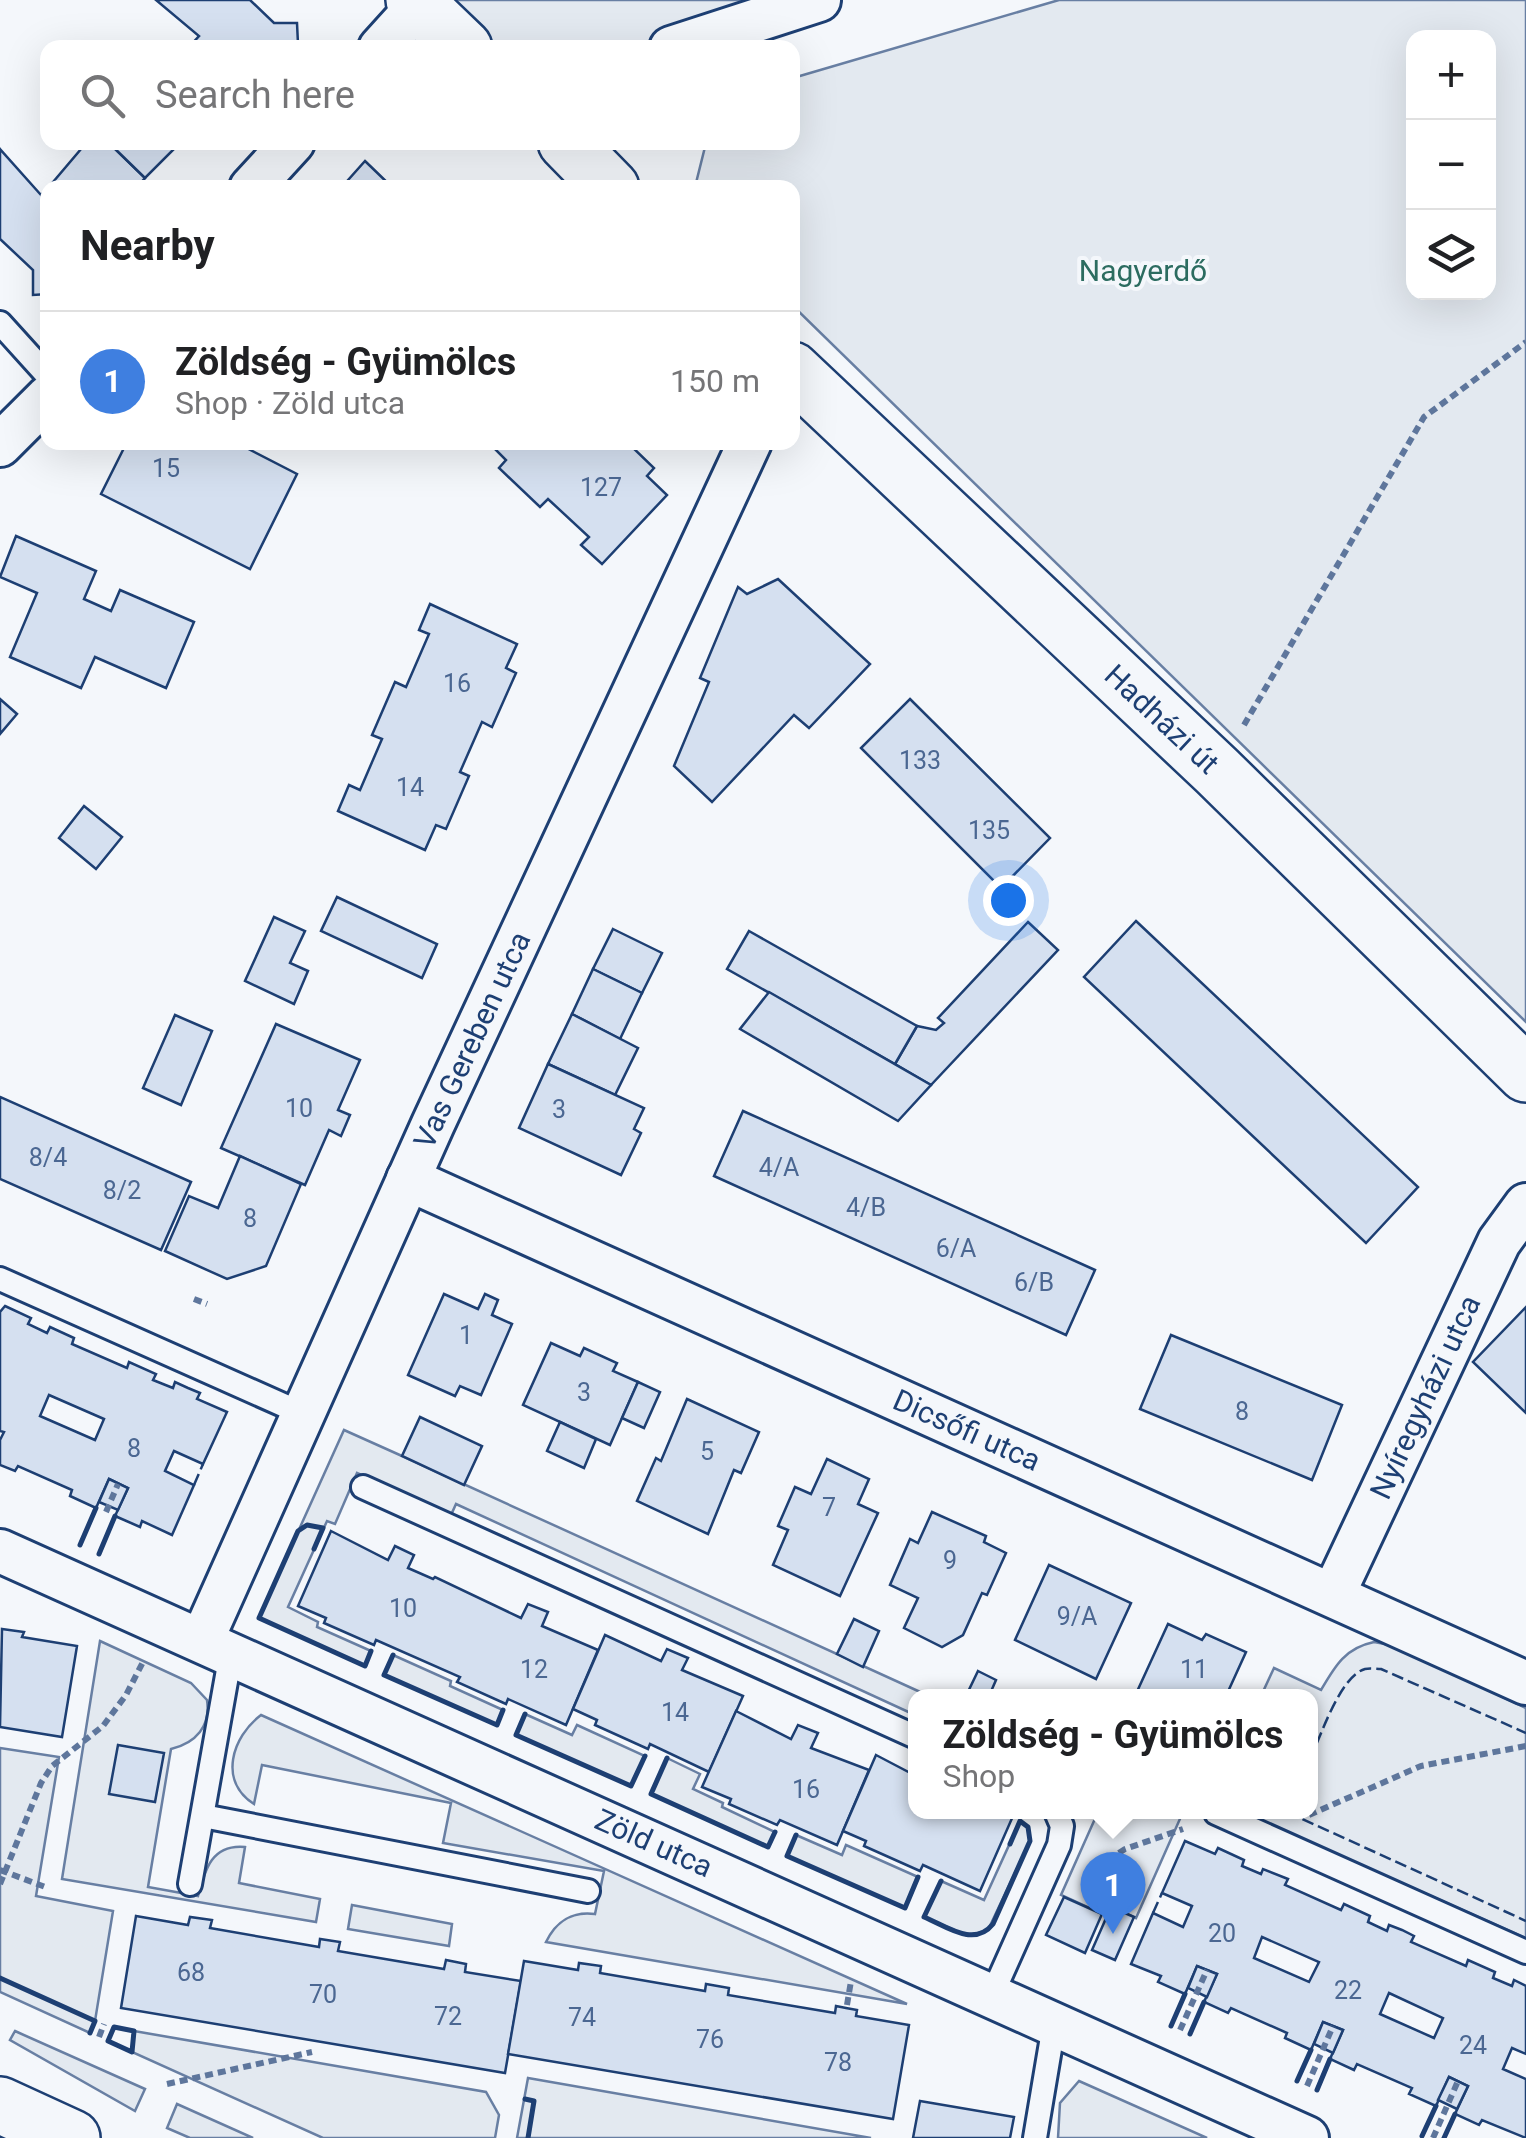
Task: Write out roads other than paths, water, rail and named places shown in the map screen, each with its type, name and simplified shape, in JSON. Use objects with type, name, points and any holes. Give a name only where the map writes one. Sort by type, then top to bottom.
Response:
[{"type":"street","points":[[695,40],[819,0]]},
{"type":"street","points":[[386,40],[416,2],[456,40]]},
{"type":"street","points":[[258,180],[286,150]]},
{"type":"street","points":[[574,150],[603,180]]},
{"type":"street","name":"Hadházi út","points":[[800,378],[1217,772],[1526,1074]]},
{"type":"street","points":[[0,445],[40,404]]},
{"type":"street","name":"Vas Gereben utca","points":[[216,1647],[301,1413],[746,450]]},
{"type":"street","name":"Dicsőfi utca","points":[[408,1179],[1526,1683]]},
{"type":"street","name":"Nyíregyházi utca","points":[[1332,1595],[1498,1242],[1526,1205]]},
{"type":"street","name":"Zöld utca","points":[[0,1551],[1307,2138]]},
{"type":"street","points":[[0,2106],[61,2136]]},
{"type":"lane","points":[[0,323],[40,367]]},
{"type":"lane","points":[[0,1279],[301,1413]]},
{"type":"lane","points":[[363,1487],[908,1734]]},
{"type":"lane","points":[[190,1884],[203,1816],[216,1647]]},
{"type":"lane","points":[[203,1816],[588,1891]]},
{"type":"lane","points":[[992,1995],[1059,1845],[1059,1819]]},
{"type":"lane","points":[[1229,1819],[1526,1952]]},
{"type":"lane","points":[[1035,2138],[1054,2025]]},
{"type":"place","name":"Zöldség - Gyümölcs","points":[[1113,1934]]},
{"type":"park label","name":"Nagyerdő","points":[[1143,270]]}]
